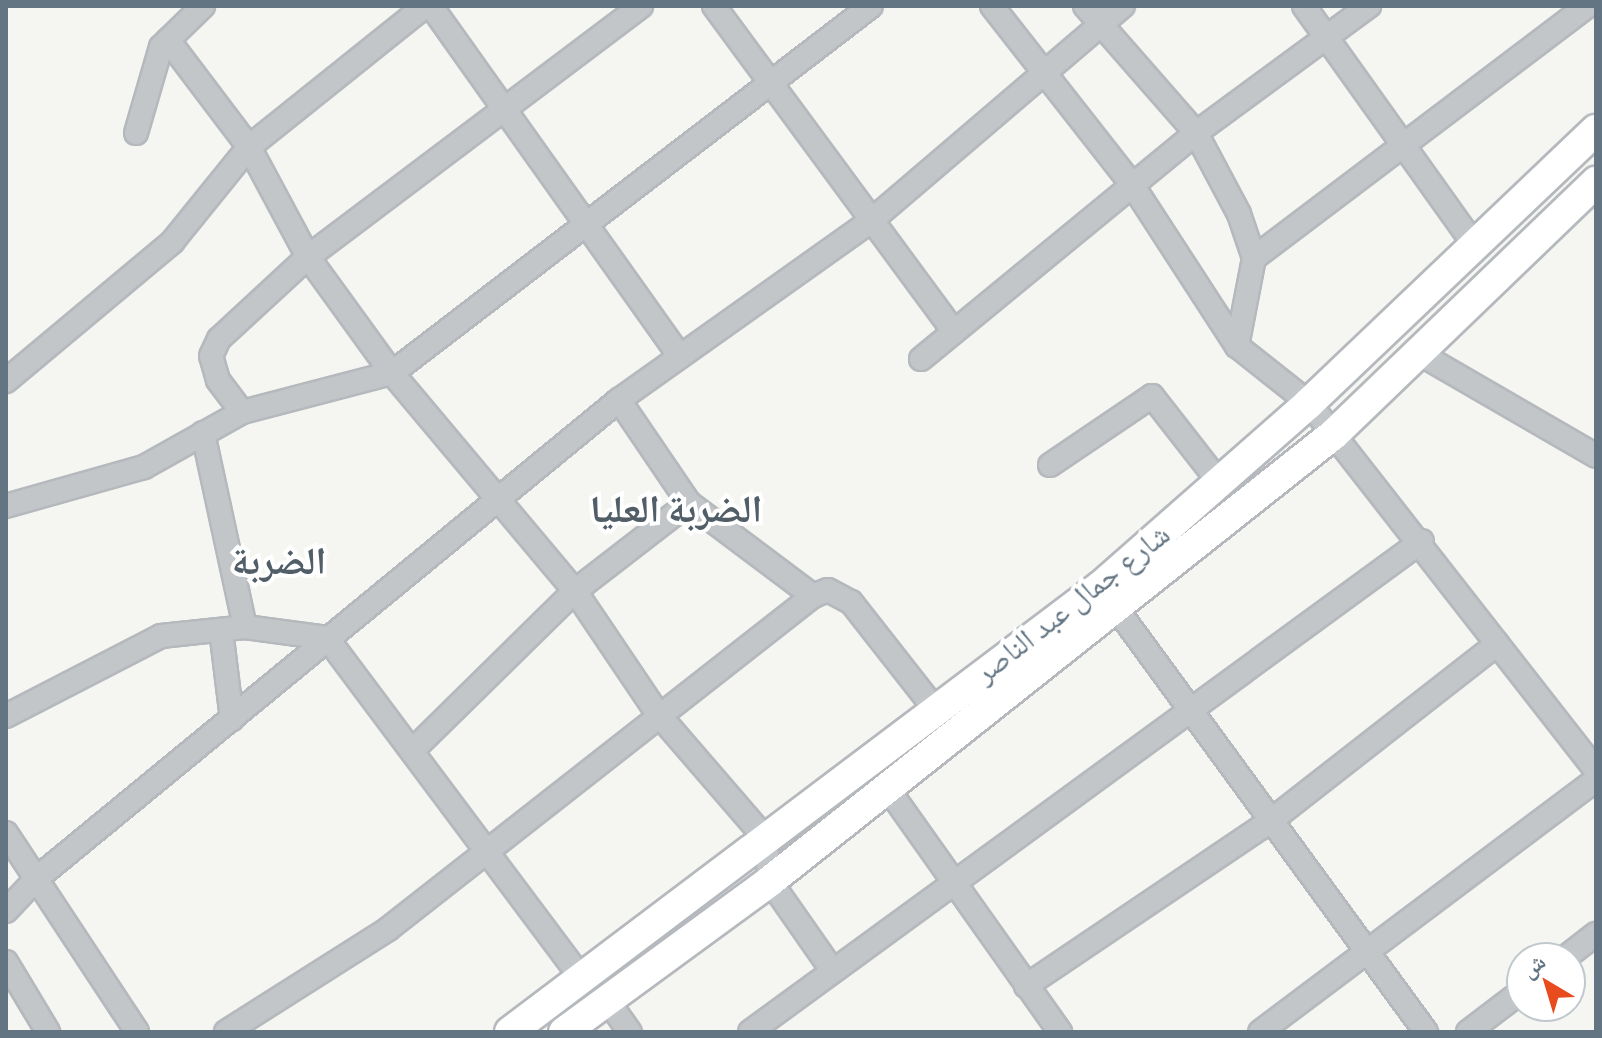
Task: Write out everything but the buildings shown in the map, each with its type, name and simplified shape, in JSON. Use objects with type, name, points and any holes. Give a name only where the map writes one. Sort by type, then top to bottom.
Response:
[{"type":"main road","name":"شارع جمال عبد الناصر","points":[[510,1032],[584,981],[934,708],[1101,586],[1309,403],[1473,243],[1596,130]]},
{"type":"main road","name":"شارع جمال عبد الناصر","points":[[564,1032],[770,881],[1334,434],[1415,351],[1596,182]]},
{"type":"street","points":[[136,133],[168,40],[203,6]]},
{"type":"street","points":[[6,381],[172,242],[249,147],[425,6]]},
{"type":"street","points":[[431,6],[582,224],[679,355]]},
{"type":"street","points":[[242,412],[211,356],[219,339],[308,257],[641,6]]},
{"type":"street","points":[[714,6],[954,331]]},
{"type":"street","points":[[6,506],[144,467],[242,412],[392,373],[582,224],[771,85],[871,6]]},
{"type":"street","points":[[992,6],[1133,186],[1237,346],[1309,403],[1422,541],[1497,644],[1595,768],[1368,955],[1260,1032]]},
{"type":"street","points":[[1085,6],[1196,133],[1254,258],[1237,346]]},
{"type":"street","points":[[6,911],[36,879],[327,638],[502,500],[619,400],[872,220],[1044,70],[1123,6]]},
{"type":"street","points":[[1304,6],[1473,243]]},
{"type":"street","points":[[921,359],[1196,133],[1369,6]]},
{"type":"street","points":[[1254,258],[1587,6]]},
{"type":"street","points":[[168,40],[249,147],[308,257],[392,373],[502,500],[575,591],[658,714],[765,838],[770,881],[830,967]]},
{"type":"street","points":[[1415,351],[1596,456]]},
{"type":"street","points":[[1050,465],[1152,396],[1220,483]]},
{"type":"street","points":[[619,400],[689,503],[813,596]]},
{"type":"street","points":[[203,433],[245,627]]},
{"type":"street","points":[[412,751],[575,591],[689,503]]},
{"type":"street","points":[[750,1032],[830,967],[955,889],[1422,541]]},
{"type":"street","points":[[226,1032],[388,929],[658,714],[813,596],[828,590],[851,602],[934,708]]},
{"type":"street","points":[[1116,608],[1268,823],[1426,1032]]},
{"type":"street","points":[[6,716],[161,636],[245,627],[327,638],[584,981]]},
{"type":"street","points":[[221,630],[232,719]]},
{"type":"street","points":[[1026,986],[1268,823],[1497,644]]},
{"type":"street","points":[[888,789],[955,889],[1060,1032]]},
{"type":"street","points":[[6,833],[137,1032]]},
{"type":"street","points":[[6,962],[48,1032]]},
{"type":"street","points":[[608,1001],[630,1032]]},
{"type":"street","points":[[1468,1032],[1506,1003]]},
{"type":"district","name":"الضربة العليا","points":[[676,508]]},
{"type":"district","name":"الضربة","points":[[279,560]]}]
